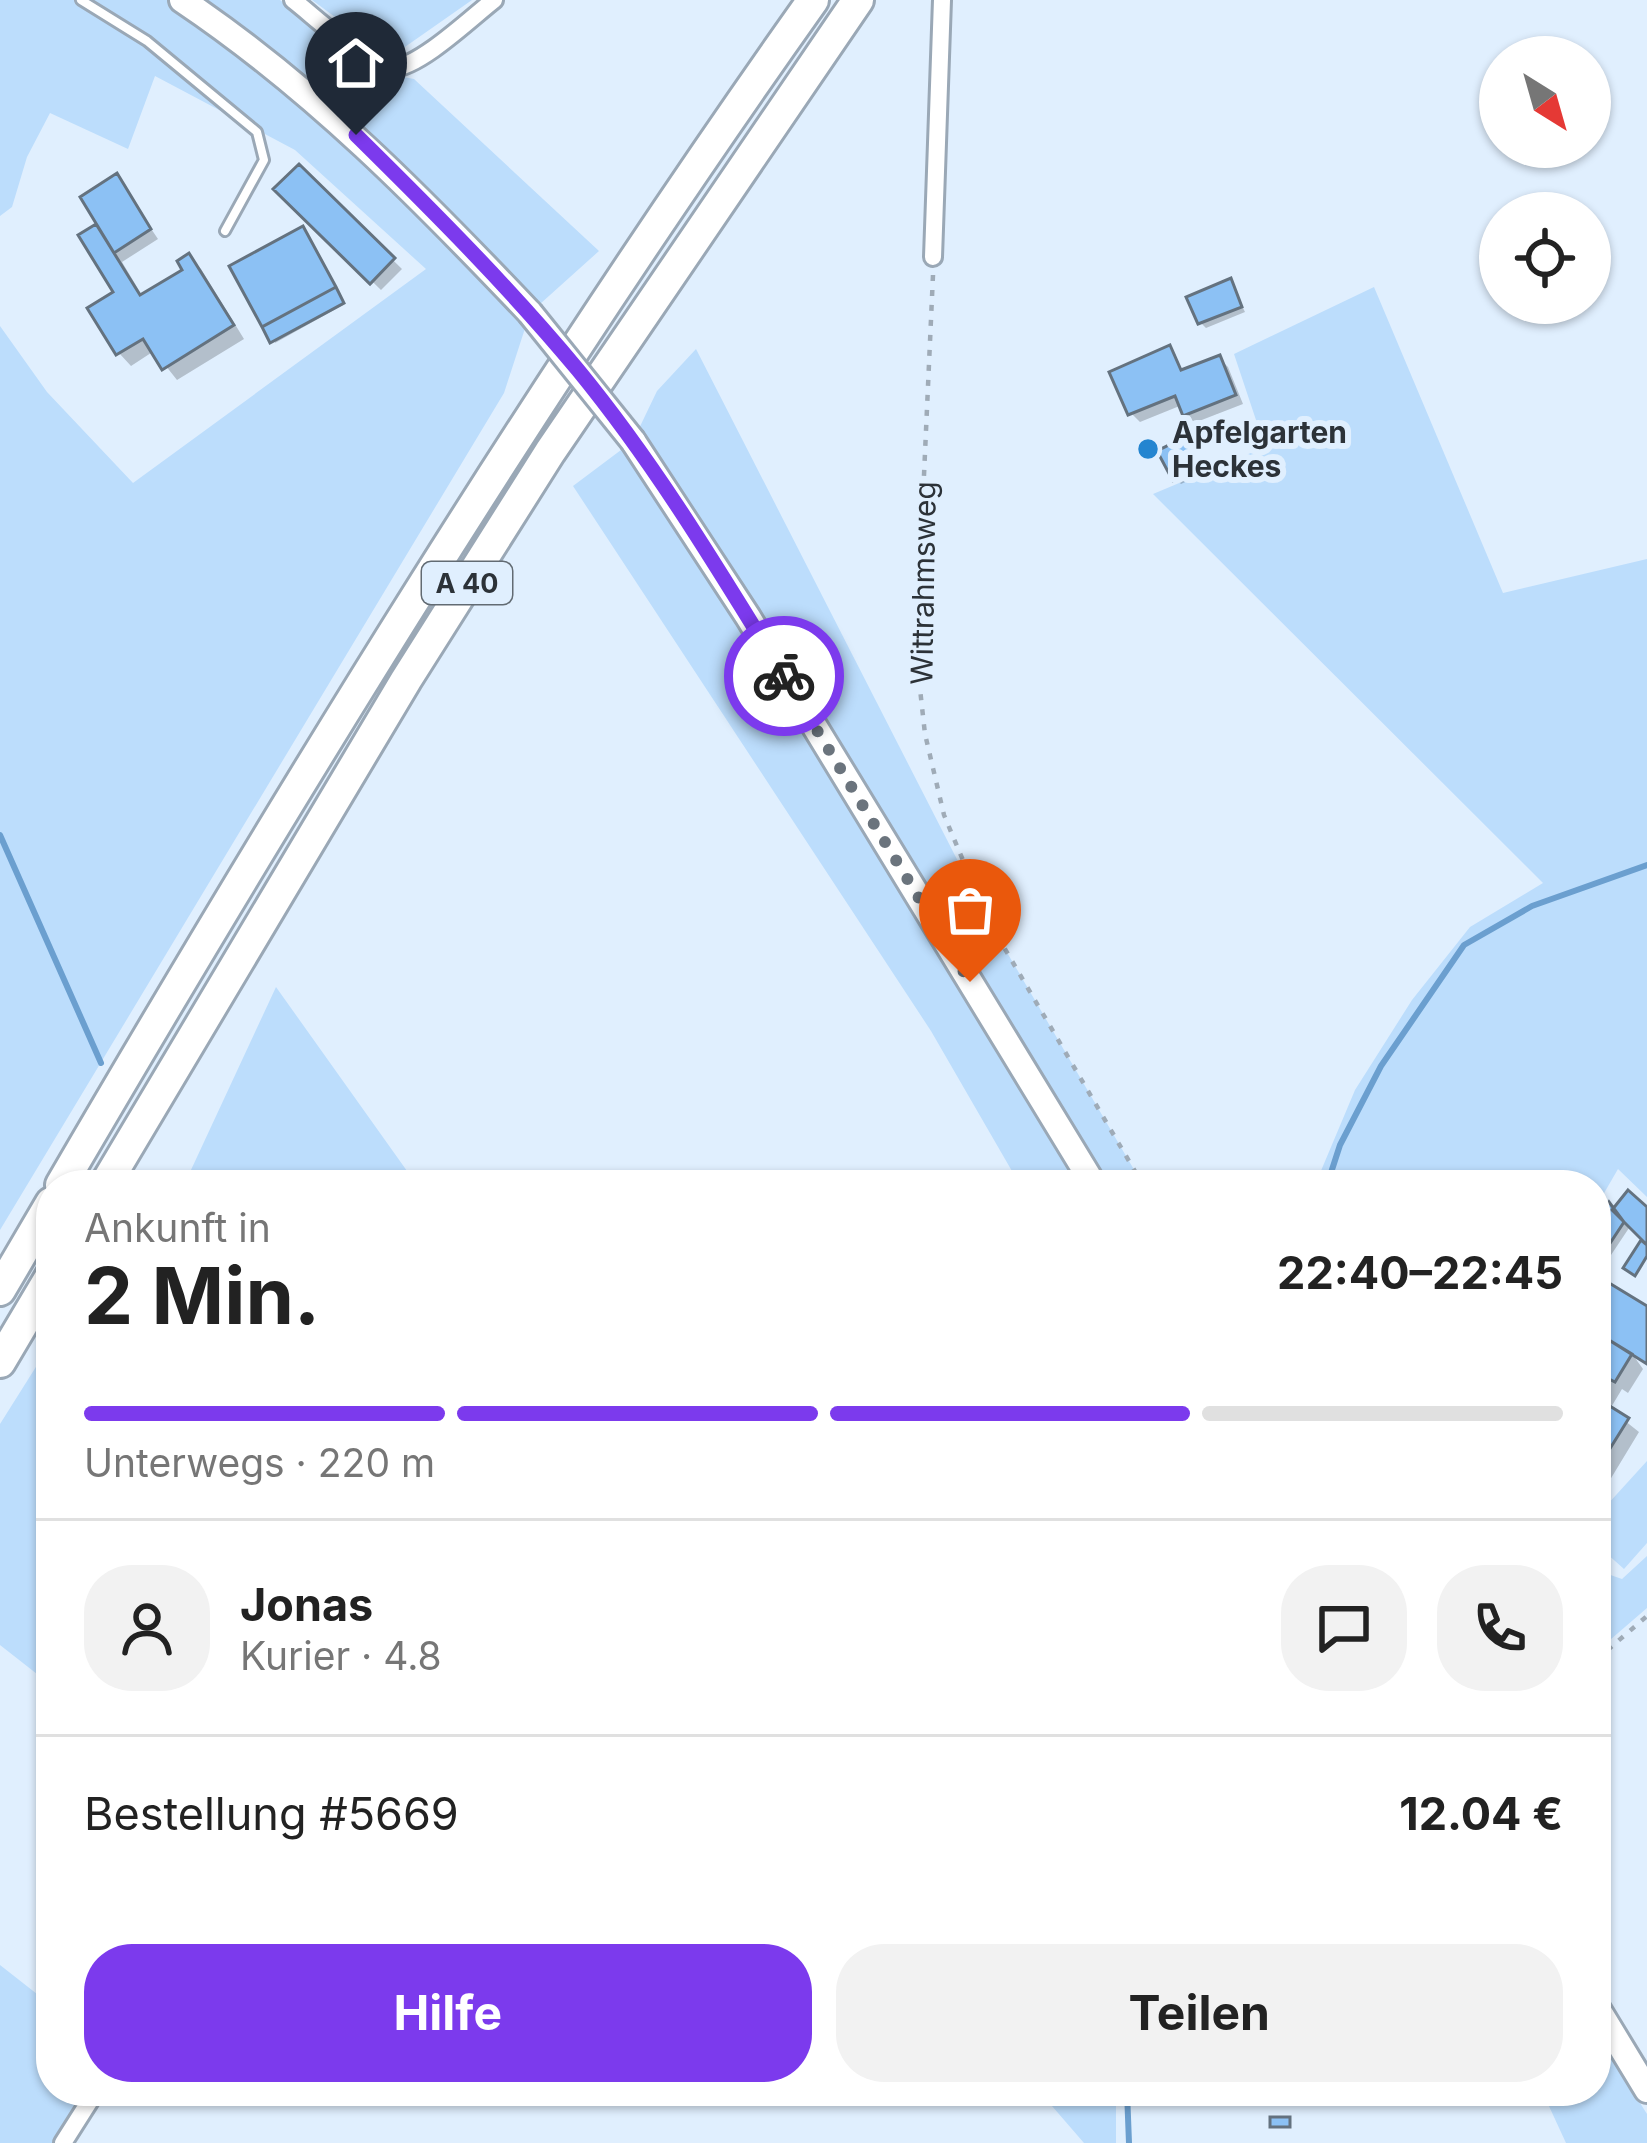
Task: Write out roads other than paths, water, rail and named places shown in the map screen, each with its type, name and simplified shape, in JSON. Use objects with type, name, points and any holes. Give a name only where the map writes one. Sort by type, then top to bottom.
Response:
[{"type":"highway","name":"A 40","points":[[70,1170],[371,667],[521,429],[813,0]]},
{"type":"highway","name":"A 40","points":[[114,1170],[406,680],[550,452],[858,0]]},
{"type":"highway","points":[[0,1290],[36,1229]]},
{"type":"highway","points":[[0,1362],[36,1301]]},
{"type":"main road","points":[[182,0],[242,40],[356,135],[530,313],[633,441],[748,617],[1085,1170]]},
{"type":"main road","points":[[1611,2031],[1647,2090]]},
{"type":"street","points":[[293,0],[377,64],[396,68],[417,59],[494,0]]},
{"type":"street","points":[[933,257],[941,0]]},
{"type":"street","points":[[63,2143],[86,2106]]},
{"type":"lane","points":[[80,0],[147,41],[257,132],[265,160],[226,231]]},
{"type":"waterway","points":[[0,835],[101,1063]]},
{"type":"waterway","points":[[1332,1170],[1381,1066],[1464,945],[1532,906],[1647,865]]},
{"type":"waterway","points":[[1128,2106],[1129,2143]]},
{"type":"place","name":"Apfelgarten Heckes","points":[[1148,449]]}]
